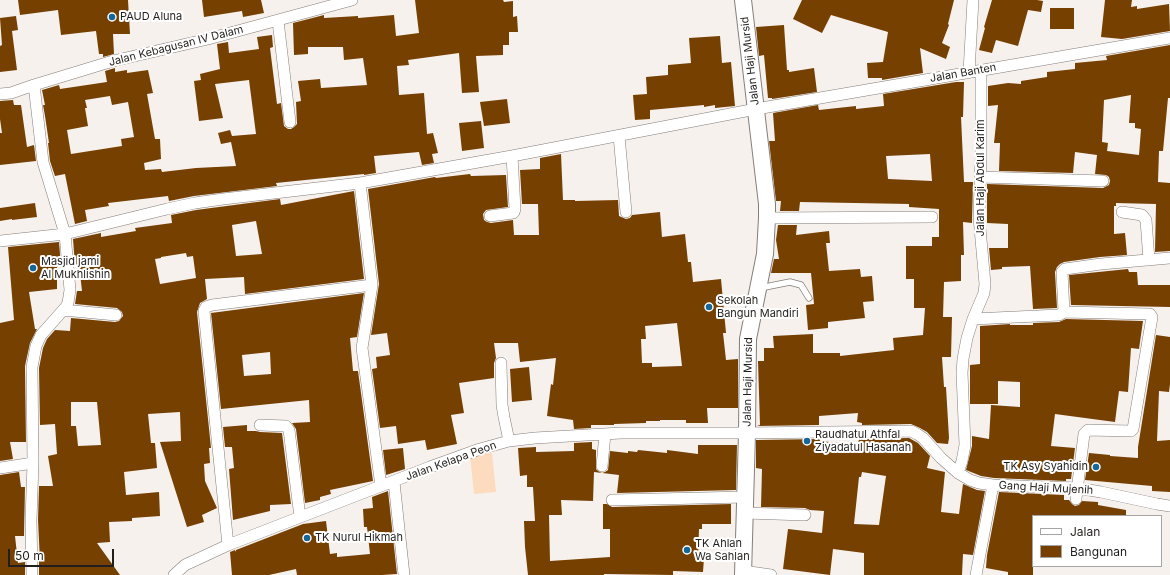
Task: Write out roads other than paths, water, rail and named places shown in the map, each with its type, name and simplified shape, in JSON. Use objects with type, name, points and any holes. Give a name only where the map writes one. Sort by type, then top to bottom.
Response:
[{"type":"street","name":"Jalan Kebagusan IV Dalam","points":[[0,94],[11,93],[106,63],[182,46],[352,0]]},
{"type":"street","name":"Jalan Haji Mursid","points":[[743,0],[767,204],[765,254],[748,339],[746,497],[743,573]]},
{"type":"street","points":[[969,72],[973,0]]},
{"type":"street","points":[[278,21],[290,122]]},
{"type":"street","name":"Jalan Banten","points":[[0,240],[65,234],[196,203],[360,183],[512,156],[756,109],[1170,38]]},
{"type":"street","name":"Jalan Haji Abdul Karim","points":[[958,473],[965,445],[962,373],[963,359],[967,338],[984,293],[985,284],[980,230],[981,70]]},
{"type":"street","points":[[32,575],[31,520],[33,466],[33,357],[41,335],[68,303],[70,290],[65,234],[43,162],[34,85]]},
{"type":"street","points":[[619,136],[626,212]]},
{"type":"street","points":[[490,216],[514,212],[512,156]]},
{"type":"street","points":[[980,177],[1103,181]]},
{"type":"street","points":[[360,183],[372,285],[362,348],[381,486]]},
{"type":"street","points":[[1122,212],[1142,215],[1146,220],[1149,260]]},
{"type":"street","points":[[767,218],[932,217]]},
{"type":"street","points":[[1064,312],[1062,272],[1065,269],[1101,264],[1170,258]]},
{"type":"street","points":[[228,544],[204,311],[206,307],[372,285]]},
{"type":"street","points":[[63,310],[116,315]]},
{"type":"street","points":[[973,319],[1059,315],[1064,312],[1150,314],[1152,317],[1133,429],[1131,431],[1088,430],[1084,434],[1077,493]]},
{"type":"street","points":[[501,363],[503,411],[509,441]]},
{"type":"street","points":[[260,425],[286,426],[289,430],[300,517]]},
{"type":"street","name":"Jalan Kelapa Peon","points":[[174,575],[185,565],[228,544],[480,449],[509,441],[621,433],[911,432],[918,434],[923,438],[941,458],[958,473]]},
{"type":"street","points":[[602,466],[605,434]]},
{"type":"street","points":[[0,468],[33,466]]},
{"type":"street","points":[[0,473],[33,466]]},
{"type":"street","name":"Gang Haji Mujenih","points":[[958,473],[979,483],[1077,493],[1101,492],[1170,506]]},
{"type":"street","points":[[394,482],[404,575]]},
{"type":"street","points":[[976,575],[993,485]]},
{"type":"street","points":[[612,500],[746,497]]},
{"type":"street","points":[[745,513],[805,515]]},
{"type":"street","points":[[743,573],[770,575]]},
{"type":"lane","points":[[758,288],[790,282],[801,285],[809,298]]},
{"type":"place","name":"PAUD Aluna","points":[[112,17]]},
{"type":"place","name":"Masjid jami Al Mukhlishin","points":[[33,268]]},
{"type":"place","name":"Sekolah Bangun Mandiri","points":[[709,307]]},
{"type":"place","name":"Raudhatul Athfal Ziyadatul Hasanah","points":[[807,441]]},
{"type":"place","name":"TK Asy Syahidin","points":[[1096,467]]},
{"type":"place","name":"TK Nurul Hikmah","points":[[307,538]]},
{"type":"place","name":"TK Ahlan Wa Sahlan","points":[[687,550]]}]
